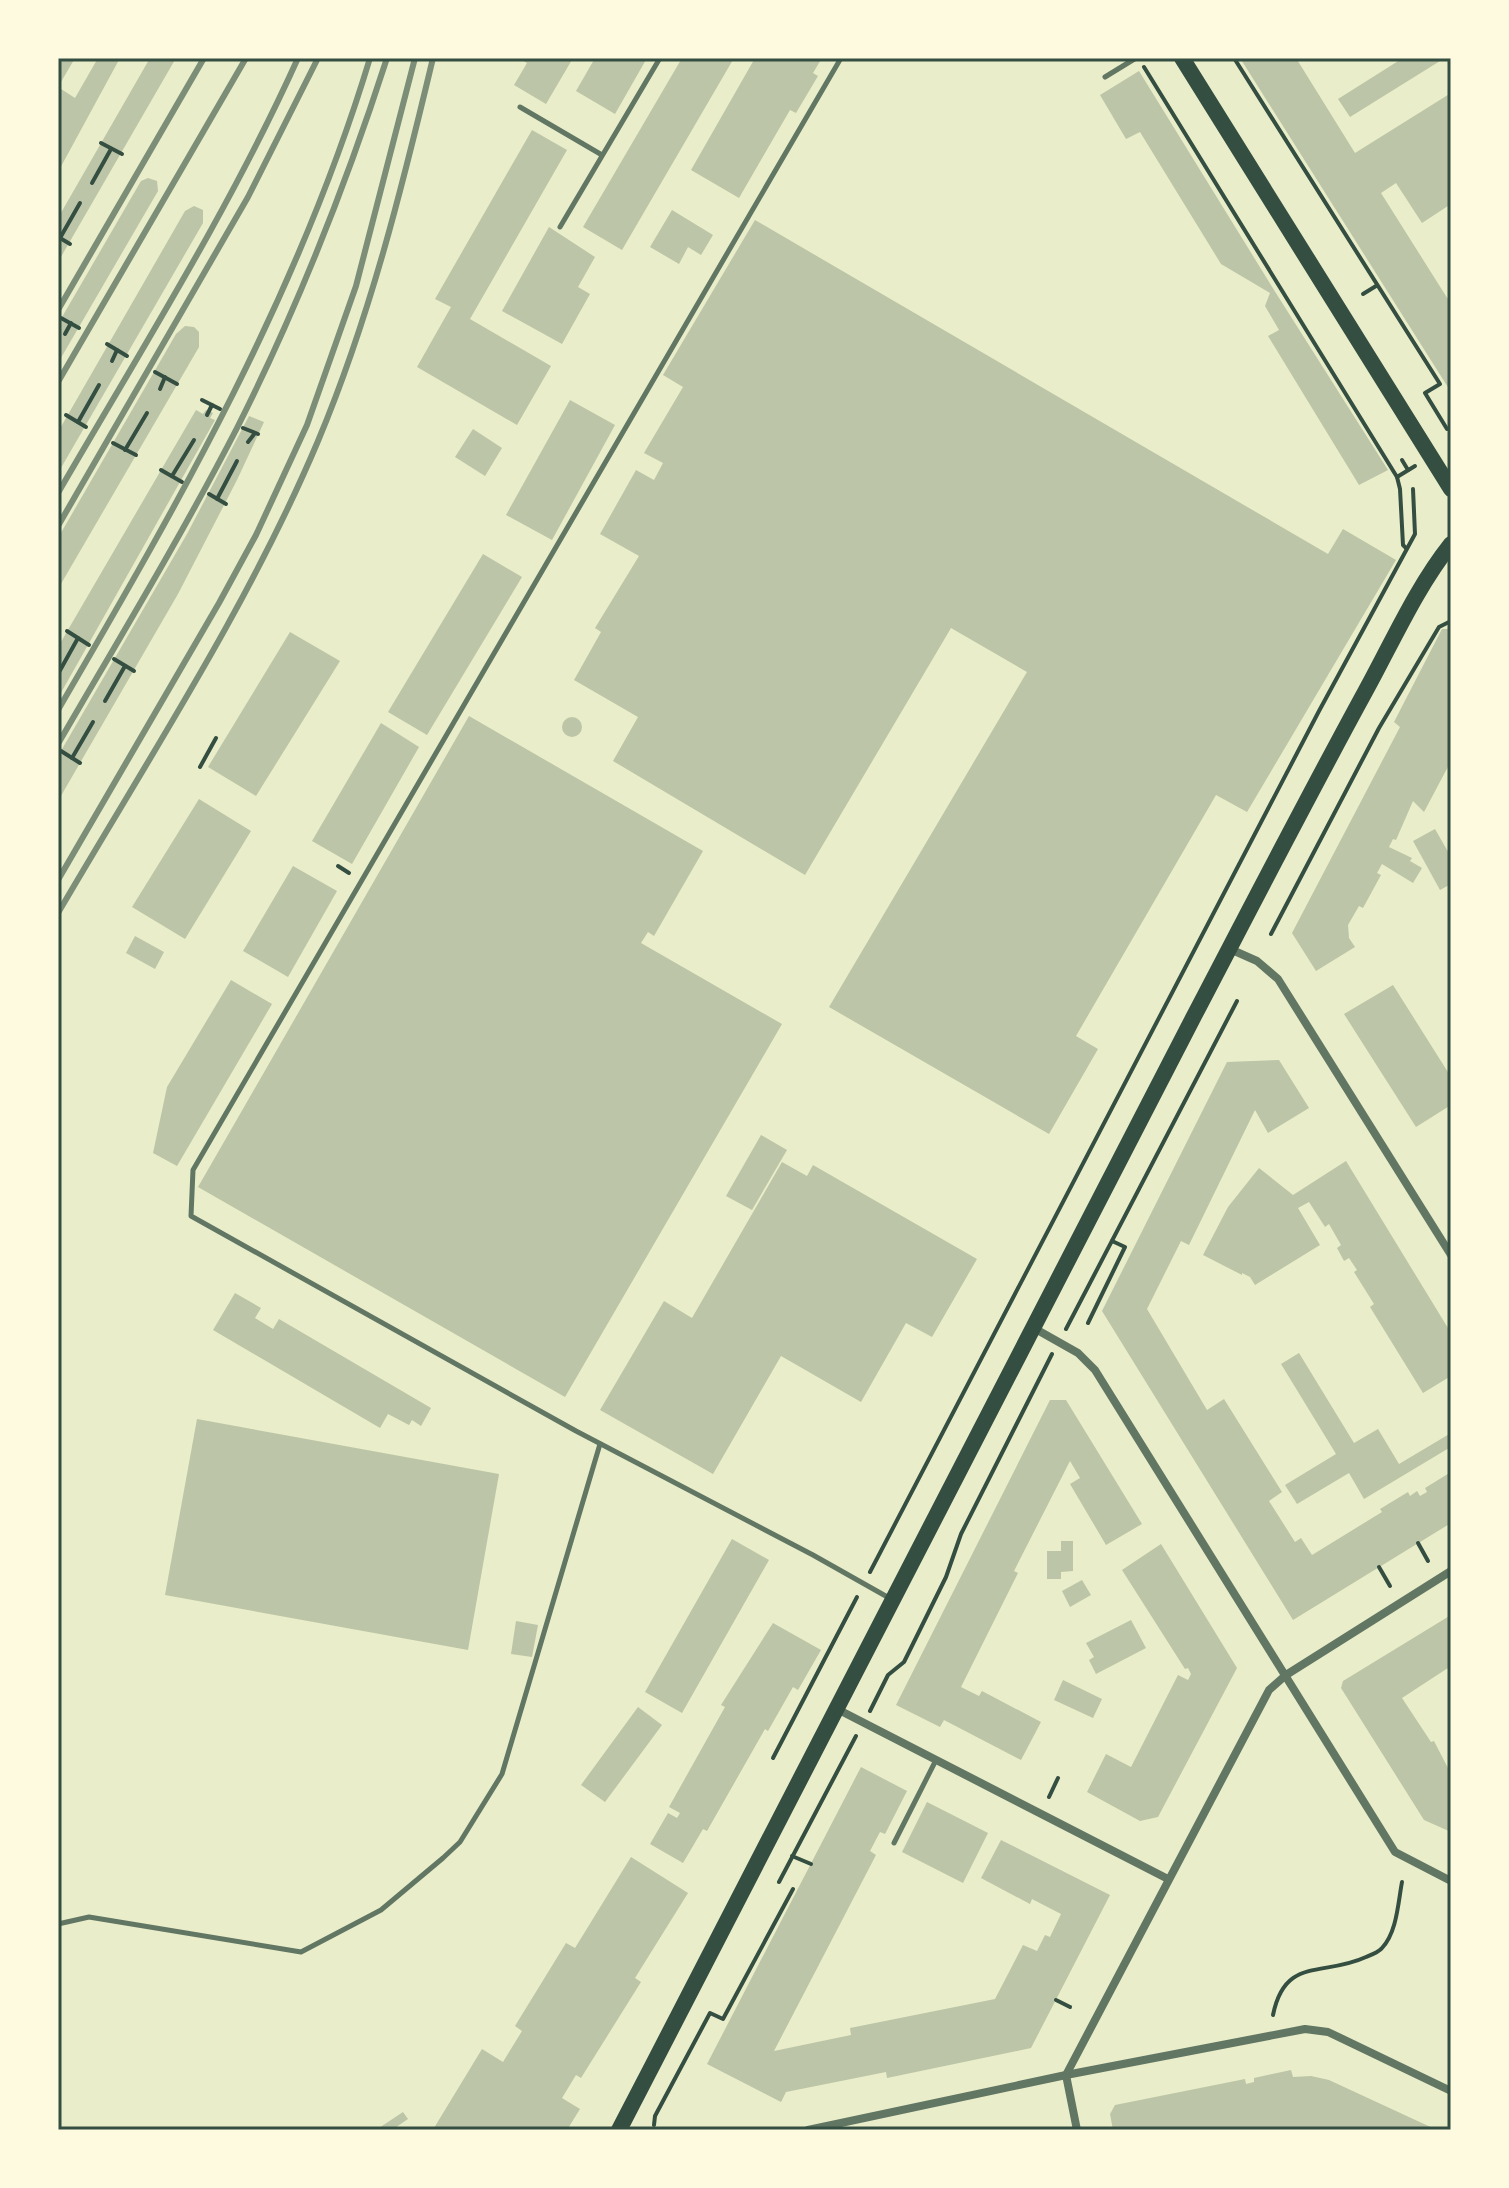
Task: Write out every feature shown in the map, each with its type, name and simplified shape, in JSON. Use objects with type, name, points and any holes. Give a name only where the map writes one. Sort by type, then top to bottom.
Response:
[{"type":"main road","points":[[1182,58],[1451,489]]},
{"type":"main road","points":[[619,2130],[1031,1327],[1344,731],[1432,571],[1451,544]]},
{"type":"street","points":[[1230,949],[1257,961],[1278,979],[1451,1255]]},
{"type":"street","points":[[1031,1327],[1078,1353],[1095,1370],[1395,1852],[1451,1881]]},
{"type":"street","points":[[1077,2130],[1066,2075],[1269,1690],[1286,1675],[1451,1571]]},
{"type":"street","points":[[837,1709],[1168,1879]]},
{"type":"street","points":[[808,2130],[1066,2075],[1305,2029],[1328,2032],[1451,2091]]},
{"type":"lane","points":[[560,227],[660,58]]},
{"type":"lane","points":[[841,58],[193,1170],[191,1216],[600,1444],[893,1600]]},
{"type":"lane","points":[[1105,77],[1137,58]]},
{"type":"lane","points":[[520,107],[602,155]]},
{"type":"lane","points":[[58,1924],[89,1917],[301,1952],[381,1910],[431,1868],[460,1842],[502,1774],[600,1444]]},
{"type":"lane","points":[[894,1843],[936,1760]]},
{"type":"path","points":[[1137,58],[1397,477],[1403,545],[1407,549]]},
{"type":"path","points":[[1234,58],[1440,384],[1425,393],[1447,429]]},
{"type":"path","points":[[101,143],[122,154]]},
{"type":"path","points":[[92,183],[111,149]]},
{"type":"path","points":[[70,244],[59,238],[80,203]]},
{"type":"path","points":[[1363,294],[1376,286]]},
{"type":"path","points":[[61,318],[79,328]]},
{"type":"path","points":[[65,334],[71,323]]},
{"type":"path","points":[[107,344],[127,356]]},
{"type":"path","points":[[112,361],[117,350]]},
{"type":"path","points":[[155,372],[177,384]]},
{"type":"path","points":[[160,389],[165,377]]},
{"type":"path","points":[[78,422],[99,385]]},
{"type":"path","points":[[202,400],[220,409]]},
{"type":"path","points":[[207,415],[212,405]]},
{"type":"path","points":[[125,450],[147,413]]},
{"type":"path","points":[[66,415],[86,427]]},
{"type":"path","points":[[243,428],[256,434],[248,442]]},
{"type":"path","points":[[172,476],[194,440]]},
{"type":"path","points":[[113,443],[136,455]]},
{"type":"path","points":[[1402,460],[1408,470]]},
{"type":"path","points":[[217,499],[237,461]]},
{"type":"path","points":[[161,470],[182,482]]},
{"type":"path","points":[[773,1758],[1319,711],[1415,534],[1413,489]]},
{"type":"path","points":[[209,494],[226,504]]},
{"type":"path","points":[[1271,934],[1379,728],[1439,627],[1451,621]]},
{"type":"path","points":[[67,631],[89,645]]},
{"type":"path","points":[[58,674],[78,638]]},
{"type":"path","points":[[114,659],[134,671]]},
{"type":"path","points":[[105,701],[125,666]]},
{"type":"path","points":[[72,758],[93,722]]},
{"type":"path","points":[[200,767],[216,738]]},
{"type":"path","points":[[61,751],[80,763]]},
{"type":"path","points":[[1088,1323],[1125,1247],[1112,1241]]},
{"type":"path","points":[[1418,1543],[1428,1561]]},
{"type":"path","points":[[1379,1567],[1390,1586]]},
{"type":"path","points":[[779,1882],[851,1747]]},
{"type":"path","points":[[1049,1797],[1058,1778]]},
{"type":"path","points":[[792,1856],[811,1864]]},
{"type":"path","points":[[1273,2015],[1284,1983],[1301,1973],[1355,1962],[1382,1949],[1395,1924],[1402,1882]]},
{"type":"path","points":[[654,2125],[655,2116],[710,2013],[723,2019],[740,1994],[793,1889]]},
{"type":"path","points":[[1056,2000],[1070,2007]]},
{"type":"building","points":[[58,58],[75,58],[58,87]]},
{"type":"building","points":[[98,58],[120,58],[58,172],[58,87],[75,98]]},
{"type":"building","points":[[150,58],[176,58],[58,262],[58,218]]},
{"type":"building","points":[[518,58],[573,58],[546,104],[514,85],[527,63]]},
{"type":"building","points":[[595,58],[647,58],[615,114],[576,91]]},
{"type":"building","points":[[682,58],[734,58],[622,250],[583,227]]},
{"type":"building","points":[[755,58],[822,58],[813,73],[818,76],[796,113],[790,110],[739,198],[691,170]]},
{"type":"building","points":[[1240,58],[1296,58],[1355,153],[1451,93],[1451,204],[1422,223],[1396,183],[1381,193],[1451,304],[1451,392]]},
{"type":"building","points":[[1403,58],[1438,58],[1440,61],[1350,117],[1338,99]]},
{"type":"building","points":[[1139,71],[1388,470],[1359,485],[1268,336],[1279,330],[1265,306],[1270,293],[1221,264],[1140,132],[1126,139],[1100,95]]},
{"type":"building","points":[[532,130],[567,150],[470,319],[551,366],[517,425],[417,367],[451,307],[435,299]]},
{"type":"building","points":[[148,178],[157,181],[158,191],[58,363],[58,324],[141,181]]},
{"type":"building","points":[[194,206],[203,210],[203,223],[58,473],[58,432],[185,211]]},
{"type":"building","points":[[672,210],[713,235],[701,255],[688,247],[679,264],[650,247]]},
{"type":"building","points":[[755,220],[1328,554],[1343,529],[1396,560],[1247,812],[1216,795],[1076,1036],[1098,1049],[1049,1134],[829,1007],[1027,672],[951,628],[805,875],[613,761],[638,717],[574,680],[601,632],[595,628],[639,556],[600,534],[636,470],[654,480],[663,463],[644,453],[683,387],[663,375]]},
{"type":"building","points":[[549,227],[595,257],[578,287],[590,294],[562,344],[502,311]]},
{"type":"building","points":[[185,326],[194,327],[199,332],[199,347],[58,589],[58,538],[176,334]]},
{"type":"building","points":[[570,400],[615,425],[552,540],[506,515]]},
{"type":"building","points":[[196,410],[203,414],[206,410],[213,413],[210,418],[215,420],[58,698],[58,647]]},
{"type":"building","points":[[249,416],[264,422],[237,480],[178,594],[58,801],[58,756],[187,534]]},
{"type":"building","points":[[473,429],[502,448],[485,476],[455,457]]},
{"type":"building","points":[[483,554],[522,577],[427,735],[388,712]]},
{"type":"building","points":[[1442,629],[1451,629],[1451,761],[1424,812],[1413,801],[1396,840],[1393,839],[1389,847],[1412,858],[1410,861],[1422,868],[1413,883],[1382,864],[1377,873],[1381,875],[1363,908],[1359,906],[1348,925],[1349,938],[1355,947],[1316,971],[1292,933],[1400,727],[1394,722]]},
{"type":"building","points":[[290,632],[340,661],[256,796],[208,767]]},
{"type":"building","points":[[469,716],[703,851],[654,936],[648,932],[641,943],[782,1024],[565,1397],[198,1187]]},
{"type":"building","points":[[572,717],[579,720],[582,727],[579,734],[572,737],[565,734],[562,727],[565,720]]},
{"type":"building","points":[[381,723],[419,747],[352,864],[312,841]]},
{"type":"building","points":[[199,799],[251,831],[185,939],[132,907]]},
{"type":"building","points":[[1435,829],[1451,857],[1451,884],[1440,890],[1413,841]]},
{"type":"building","points":[[293,866],[337,891],[288,977],[243,951]]},
{"type":"building","points":[[135,936],[164,952],[155,969],[126,953]]},
{"type":"building","points":[[231,980],[272,1004],[177,1166],[153,1153],[167,1087]]},
{"type":"building","points":[[1393,985],[1451,1077],[1451,1105],[1416,1127],[1344,1014]]},
{"type":"building","points":[[1279,1060],[1309,1108],[1268,1133],[1255,1110],[1189,1245],[1181,1241],[1147,1309],[1207,1410],[1224,1399],[1282,1492],[1269,1501],[1295,1542],[1301,1538],[1312,1555],[1382,1512],[1380,1509],[1408,1492],[1410,1496],[1417,1491],[1420,1496],[1427,1492],[1425,1488],[1451,1472],[1451,1523],[1293,1620],[1102,1311],[1227,1062]]},
{"type":"building","points":[[761,1135],[787,1150],[752,1210],[726,1196]]},
{"type":"building","points":[[1346,1161],[1451,1333],[1451,1376],[1423,1393],[1370,1307],[1374,1304],[1354,1272],[1357,1270],[1349,1258],[1344,1261],[1337,1248],[1341,1245],[1329,1224],[1325,1227],[1309,1202],[1298,1208],[1320,1245],[1255,1285],[1250,1277],[1203,1255],[1228,1207],[1259,1168],[1293,1195]]},
{"type":"building","points":[[782,1162],[807,1176],[813,1165],[977,1259],[932,1337],[906,1323],[861,1402],[781,1356],[713,1474],[600,1410],[664,1301],[692,1318]]},
{"type":"building","points":[[235,1293],[261,1308],[255,1318],[273,1329],[279,1319],[431,1408],[421,1426],[412,1420],[409,1425],[388,1414],[380,1428],[213,1330]]},
{"type":"building","points":[[1299,1353],[1354,1443],[1378,1429],[1399,1464],[1451,1433],[1451,1452],[1449,1448],[1364,1499],[1349,1473],[1297,1504],[1285,1485],[1336,1454],[1281,1364]]},
{"type":"building","points":[[1050,1400],[1066,1400],[1142,1524],[1106,1545],[1070,1484],[1080,1478],[1070,1461],[1014,1571],[1018,1573],[961,1687],[979,1696],[982,1691],[1041,1722],[1021,1760],[944,1720],[940,1727],[896,1705]]},
{"type":"building","points":[[197,1419],[499,1474],[468,1650],[165,1595]]},
{"type":"building","points":[[732,1539],[769,1560],[682,1713],[645,1692]]},
{"type":"building","points":[[1061,1541],[1073,1541],[1073,1571],[1061,1572],[1061,1579],[1047,1579],[1047,1551],[1061,1551]]},
{"type":"building","points":[[1161,1544],[1237,1668],[1158,1817],[1140,1821],[1087,1792],[1106,1754],[1131,1767],[1178,1675],[1188,1680],[1191,1674],[1122,1570]]},
{"type":"building","points":[[1082,1580],[1091,1595],[1070,1607],[1062,1591]]},
{"type":"building","points":[[1451,1615],[1451,1666],[1402,1698],[1431,1742],[1434,1741],[1451,1774],[1451,1832],[1424,1820],[1341,1688],[1343,1681]]},
{"type":"building","points":[[1131,1620],[1146,1648],[1096,1674],[1089,1660],[1094,1657],[1086,1643]]},
{"type":"building","points":[[516,1621],[538,1625],[532,1657],[511,1654]]},
{"type":"building","points":[[773,1623],[821,1650],[798,1690],[793,1687],[768,1731],[765,1729],[707,1831],[703,1829],[683,1863],[650,1844],[668,1813],[677,1818],[680,1813],[669,1807],[725,1707],[721,1705]]},
{"type":"building","points":[[1063,1680],[1102,1699],[1093,1718],[1054,1700]]},
{"type":"building","points":[[638,1707],[662,1725],[605,1802],[581,1785]]},
{"type":"building","points":[[861,1767],[907,1791],[885,1834],[880,1832],[870,1851],[876,1855],[774,2051],[851,2035],[850,2028],[995,1999],[1023,1945],[1037,1951],[1045,1935],[1050,1937],[1061,1914],[1032,1899],[1030,1904],[981,1878],[1001,1840],[1110,1895],[1031,2048],[887,2078],[886,2072],[786,2092],[781,2102],[707,2064]]},
{"type":"building","points":[[927,1802],[988,1833],[963,1883],[902,1852]]},
{"type":"building","points":[[631,1857],[688,1893],[635,1978],[641,1982],[581,2078],[576,2075],[562,2098],[580,2109],[567,2130],[434,2128],[482,2049],[503,2062],[522,2031],[515,2026],[566,1943],[575,1948]]},
{"type":"building","points":[[1291,2070],[1293,2077],[1311,2076],[1329,2080],[1437,2130],[1113,2130],[1110,2114],[1115,2105],[1245,2079],[1246,2084],[1254,2082],[1254,2078]]},
{"type":"building","points":[[403,2112],[408,2119],[392,2130],[376,2130]]},
{"type":"railway","points":[[58,310],[204,58]]},
{"type":"railway","points":[[58,382],[246,58]]},
{"type":"railway","points":[[58,493],[214,224],[298,58]]},
{"type":"railway","points":[[58,526],[248,197],[318,58]]},
{"type":"railway","points":[[58,710],[192,473],[273,312],[309,229],[370,58]]},
{"type":"railway","points":[[58,744],[194,508],[259,383],[319,246],[387,58]]},
{"type":"railway","points":[[58,880],[219,603],[256,535],[307,425],[356,286],[415,58]]},
{"type":"railway","points":[[58,913],[229,622],[291,502],[318,441],[369,300],[397,204],[433,58]]}]
